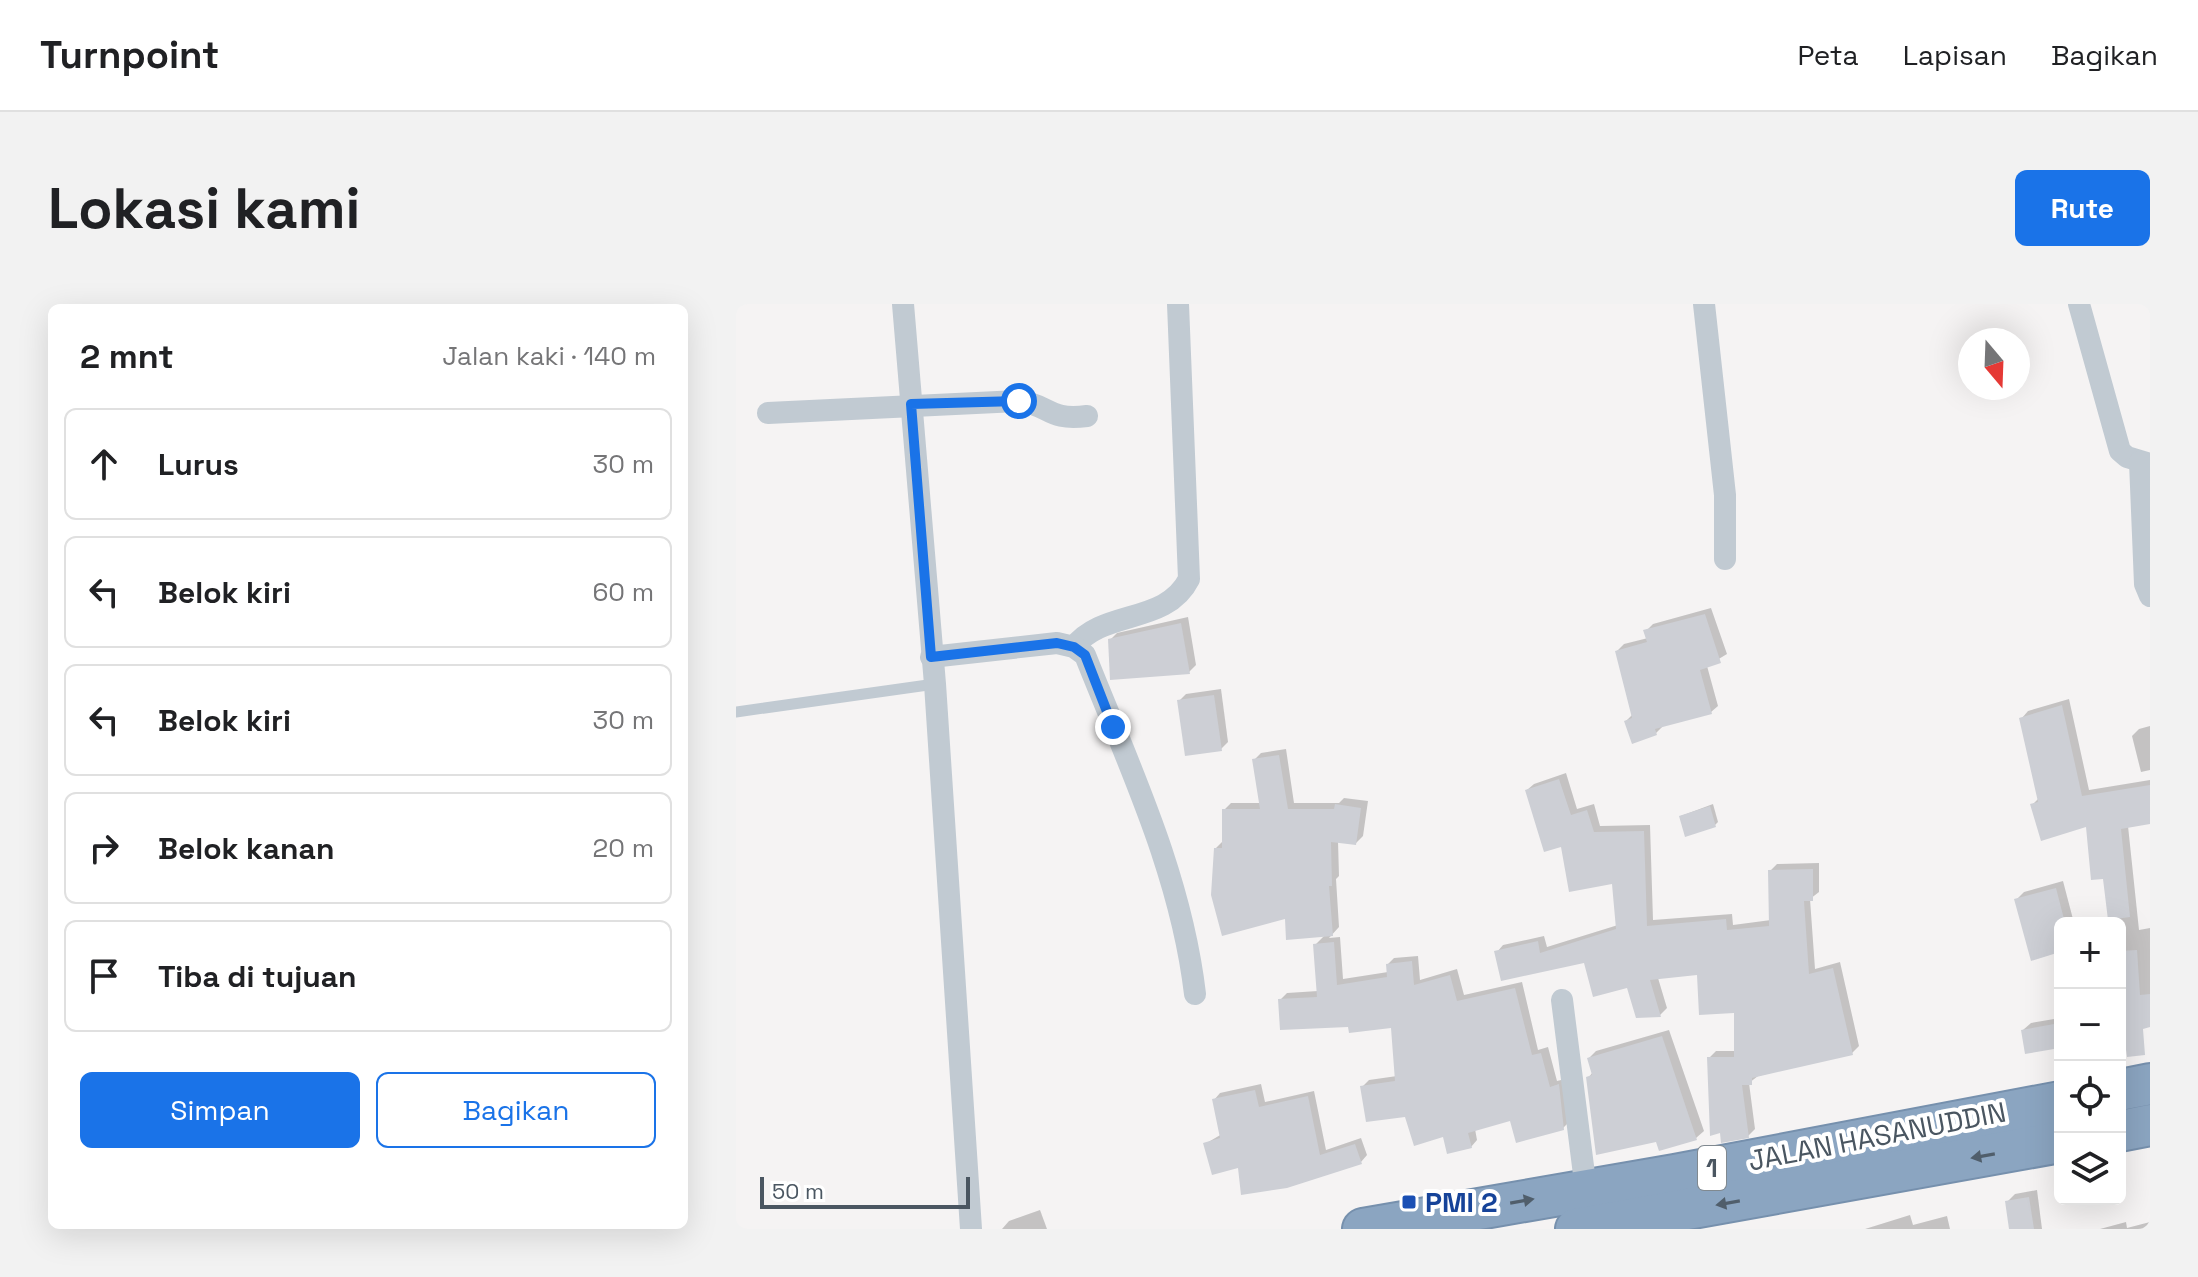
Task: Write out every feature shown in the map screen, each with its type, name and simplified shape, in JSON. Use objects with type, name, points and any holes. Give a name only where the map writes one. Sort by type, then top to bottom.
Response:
[{"type":"highway","points":[[2126,1089],[2150,1084]]},
{"type":"highway","name":"JALAN HASANUDDIN","points":[[1576,1229],[1677,1193],[2054,1103]]},
{"type":"highway","points":[[2126,1130],[2150,1125]]},
{"type":"highway","name":"JALAN HASANUDDIN","points":[[1363,1229],[1586,1190],[1677,1193],[2054,1143]]},
{"type":"street","points":[[903,304],[935,684],[971,1229]]},
{"type":"street","points":[[1074,647],[1081,637],[1105,625],[1174,601],[1189,579],[1183,504],[1178,304]]},
{"type":"street","points":[[1704,304],[1725,495],[1725,559]]},
{"type":"street","points":[[2079,304],[2120,451],[2145,463],[2145,584],[2150,596]]},
{"type":"street","points":[[768,413],[1019,401],[1033,403],[1055,417],[1087,416]]},
{"type":"street","points":[[931,657],[1057,643],[1074,647],[1085,655],[1151,818],[1182,913],[1195,994]]},
{"type":"street","points":[[1562,1000],[1586,1190]]},
{"type":"lane","points":[[736,712],[935,684]]},
{"type":"building","points":[[1705,614],[1721,663],[1700,670],[1712,714],[1655,729],[1657,735],[1632,744],[1624,721],[1632,718],[1615,651],[1647,642],[1643,630]]},
{"type":"building","points":[[1181,623],[1190,674],[1110,680],[1108,639]]},
{"type":"building","points":[[1214,695],[1222,751],[1185,756],[1177,700]]},
{"type":"building","points":[[2062,705],[2082,796],[2150,785],[2150,824],[2121,829],[2130,917],[2108,917],[2103,879],[2091,880],[2086,827],[2041,841],[2030,804],[2038,802],[2019,718]]},
{"type":"building","points":[[1279,755],[1288,809],[1334,809],[1335,804],[1361,808],[1356,845],[1331,842],[1332,886],[1329,886],[1333,936],[1286,940],[1285,919],[1222,936],[1211,895],[1214,848],[1222,848],[1222,809],[1260,809],[1252,759]]},
{"type":"building","points":[[1559,779],[1571,815],[1587,810],[1594,832],[1644,831],[1647,926],[1726,919],[1727,930],[1769,926],[1768,870],[1813,869],[1813,901],[1804,901],[1809,974],[1833,968],[1853,1055],[1752,1078],[1752,1085],[1742,1085],[1749,1138],[1721,1143],[1720,1133],[1710,1136],[1707,1057],[1734,1057],[1734,1013],[1699,1015],[1697,975],[1650,980],[1661,1017],[1636,1018],[1627,988],[1593,997],[1584,963],[1501,981],[1494,951],[1538,941],[1540,953],[1616,929],[1612,884],[1569,892],[1561,847],[1544,852],[1525,790]]},
{"type":"building","points":[[1710,806],[1716,827],[1685,837],[1679,816]]},
{"type":"building","points":[[2056,888],[2063,917],[2054,917],[2054,954],[2031,961],[2014,899]]},
{"type":"building","points":[[1334,942],[1337,985],[1387,977],[1386,964],[1412,961],[1414,985],[1450,975],[1457,1001],[1515,988],[1532,1055],[1541,1053],[1550,1087],[1559,1084],[1564,1130],[1516,1143],[1510,1121],[1468,1133],[1472,1148],[1447,1154],[1443,1137],[1414,1146],[1405,1117],[1366,1122],[1360,1086],[1395,1081],[1391,1028],[1349,1033],[1348,1027],[1280,1030],[1278,999],[1317,997],[1313,944]]},
{"type":"building","points":[[2137,950],[2140,995],[2150,994],[2150,1027],[2143,1029],[2145,1055],[2127,1057],[2126,1049],[2126,951]]},
{"type":"building","points":[[2054,1024],[2054,1049],[2025,1054],[2021,1030]]},
{"type":"building","points":[[1662,1036],[1697,1140],[1659,1151],[1656,1142],[1596,1155],[1586,1077],[1592,1075],[1587,1058]]},
{"type":"building","points":[[1255,1090],[1259,1107],[1308,1096],[1320,1155],[1355,1144],[1362,1164],[1287,1188],[1241,1195],[1238,1168],[1212,1175],[1203,1143],[1220,1138],[1212,1099]]},
{"type":"building","points":[[2029,1197],[2034,1229],[2009,1229],[2005,1201]]},
{"type":"place","name":"PMI 2","points":[[1409,1202]]},
{"type":"route","points":[[1019,401],[911,404],[931,657],[1057,643],[1074,647],[1085,655],[1113,727]]}]
